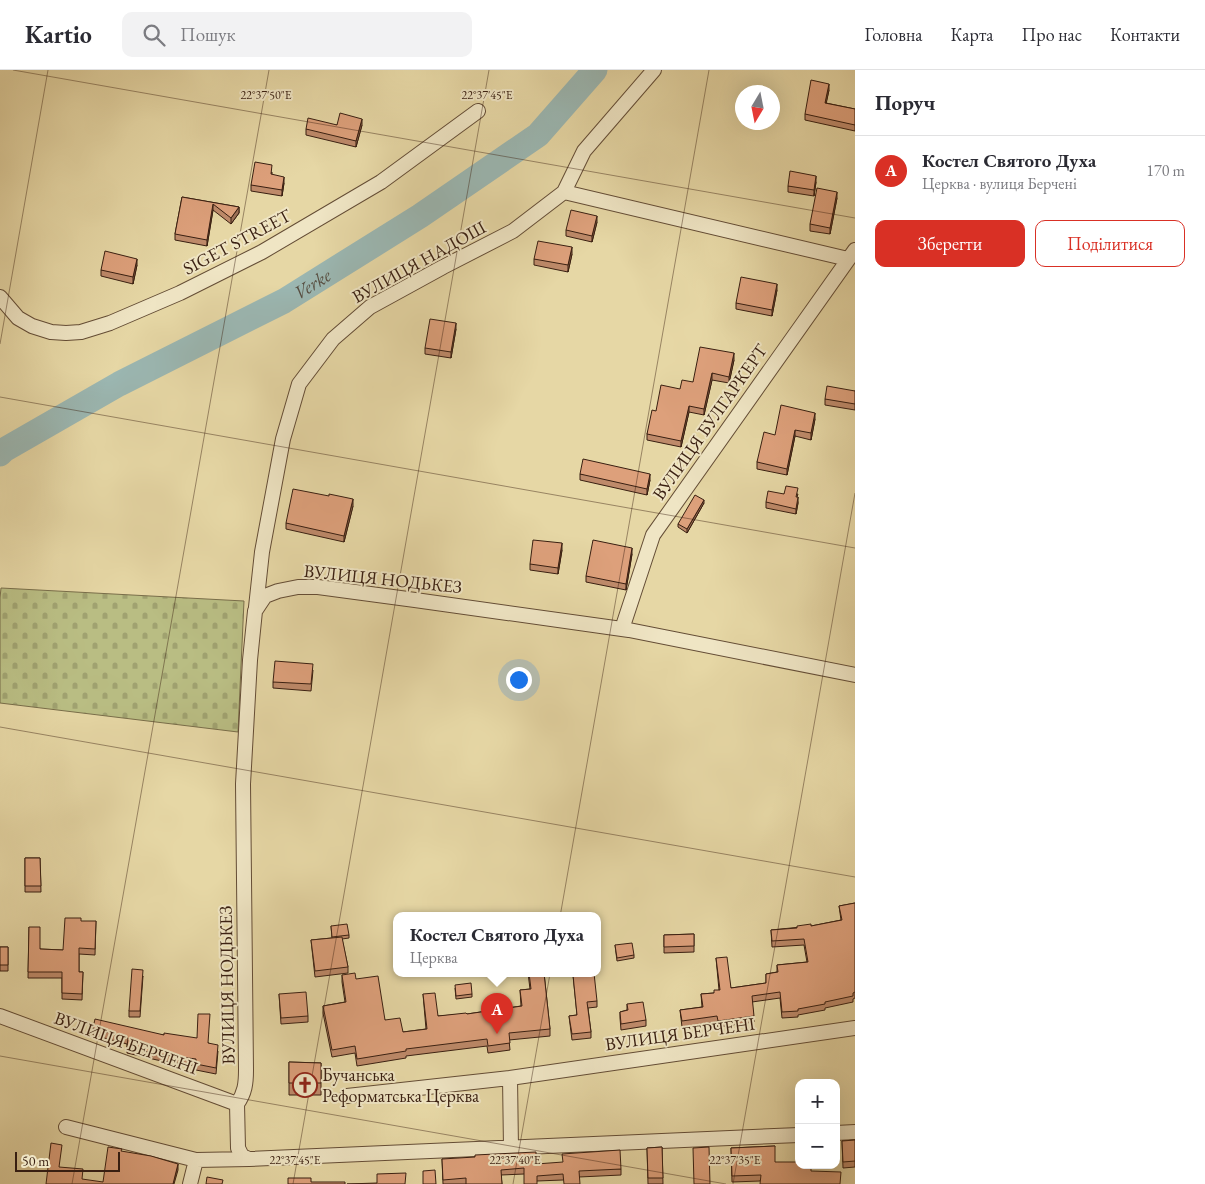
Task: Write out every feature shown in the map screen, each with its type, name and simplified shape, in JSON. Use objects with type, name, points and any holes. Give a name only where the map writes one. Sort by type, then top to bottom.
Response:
[{"type":"street","name":"ВУЛИЦЯ НАДОШ","points":[[255,612],[262,552],[282,448],[299,384],[333,339],[370,307],[513,231],[564,192],[584,151],[654,70]]},
{"type":"street","name":"SIGET STREET","points":[[0,297],[18,318],[32,326],[51,332],[81,332],[110,324],[180,293],[262,252],[381,182],[478,111]]},
{"type":"street","points":[[564,192],[852,254]]},
{"type":"street","name":"ВУЛИЦЯ БУЛГАРКЕРТ","points":[[622,629],[653,535],[852,254]]},
{"type":"street","name":"ВУЛИЦЯ НОДЬКЕЗ","points":[[237,1104],[246,1086],[243,784],[250,660],[255,612],[265,596],[278,590],[318,587],[622,629],[855,675]]},
{"type":"street","name":"ВУЛИЦЯ БЕРЧЕНІ","points":[[0,1016],[237,1104]]},
{"type":"street","name":"ВУЛИЦЯ БЕРЧЕНІ","points":[[347,1096],[510,1078],[855,1028]]},
{"type":"street","points":[[510,1078],[511,1148]]},
{"type":"street","points":[[237,1104],[238,1148],[242,1156],[249,1159]]},
{"type":"street","points":[[66,1127],[196,1160],[795,1135]]},
{"type":"street","points":[[840,1133],[855,1132]]},
{"type":"street","points":[[190,1184],[196,1160]]},
{"type":"green space","points":[[1,588],[244,601],[238,732],[0,703]]},
{"type":"building","points":[[811,80],[829,84],[825,103],[855,109],[855,125],[805,114]]},
{"type":"building","points":[[340,113],[362,119],[356,141],[306,129],[308,118],[337,125]]},
{"type":"building","points":[[255,162],[272,165],[271,174],[284,177],[282,190],[251,185]]},
{"type":"building","points":[[790,171],[816,176],[814,190],[788,186]]},
{"type":"building","points":[[817,188],[837,192],[830,228],[810,224]]},
{"type":"building","points":[[182,197],[239,207],[231,218],[213,204],[207,240],[175,234]]},
{"type":"building","points":[[571,210],[597,216],[592,236],[566,230]]},
{"type":"building","points":[[538,241],[572,247],[568,265],[534,259]]},
{"type":"building","points":[[105,251],[137,259],[133,277],[101,270]]},
{"type":"building","points":[[741,277],[777,284],[772,310],[736,303]]},
{"type":"building","points":[[430,319],[456,323],[451,352],[425,348]]},
{"type":"building","points":[[700,347],[734,353],[729,377],[712,373],[704,409],[689,406],[681,441],[647,434],[652,410],[656,411],[661,385],[680,389],[682,380],[693,382]]},
{"type":"building","points":[[827,386],[855,391],[855,404],[825,399]]},
{"type":"building","points":[[781,405],[815,413],[811,433],[795,430],[787,469],[757,462],[764,432],[775,435]]},
{"type":"building","points":[[583,459],[650,474],[647,489],[580,474]]},
{"type":"building","points":[[786,486],[798,488],[796,509],[766,502],[768,491],[784,494]]},
{"type":"building","points":[[293,489],[353,499],[344,536],[286,523]]},
{"type":"building","points":[[695,495],[704,500],[687,529],[678,524]]},
{"type":"building","points":[[533,540],[562,543],[558,568],[530,564]]},
{"type":"building","points":[[593,540],[632,548],[626,584],[586,576]]},
{"type":"building","points":[[275,661],[313,664],[311,684],[273,682]]},
{"type":"building","points":[[25,858],[40,858],[41,886],[25,886]]},
{"type":"building","points":[[855,903],[855,992],[853,996],[798,1009],[798,1011],[782,1012],[780,992],[752,996],[754,1016],[718,1021],[717,1016],[682,1021],[680,1010],[703,1007],[701,994],[714,993],[714,990],[720,990],[716,958],[727,957],[731,988],[766,983],[766,974],[778,972],[777,965],[808,962],[804,939],[772,941],[771,930],[797,928],[797,926],[811,924],[811,926],[842,920],[839,906]]},
{"type":"building","points":[[65,918],[81,918],[81,921],[96,921],[95,949],[79,948],[79,972],[83,972],[82,994],[62,993],[62,972],[28,972],[29,927],[40,927],[40,949],[63,950]]},
{"type":"building","points":[[347,924],[349,935],[332,937],[331,926]]},
{"type":"building","points":[[694,934],[694,946],[664,947],[664,935]]},
{"type":"building","points":[[342,937],[348,967],[315,971],[311,940]]},
{"type":"building","points":[[632,943],[634,955],[617,958],[615,945]]},
{"type":"building","points":[[0,947],[8,947],[8,965],[0,965]]},
{"type":"building","points":[[132,969],[143,970],[140,1011],[129,1011]]},
{"type":"building","points":[[355,973],[356,979],[378,976],[385,1020],[400,1018],[403,1032],[427,1029],[423,994],[435,993],[438,1016],[467,1014],[522,1006],[520,990],[531,989],[530,977],[544,977],[550,1029],[509,1033],[510,1043],[488,1046],[487,1039],[406,1049],[406,1051],[357,1059],[355,1046],[332,1050],[323,1006],[346,1002],[342,975]]},
{"type":"building","points":[[573,977],[594,977],[597,1001],[587,1002],[591,1032],[572,1034],[569,1016],[577,1015]]},
{"type":"building","points":[[471,983],[472,994],[456,996],[455,985]]},
{"type":"building","points":[[306,992],[308,1016],[281,1018],[279,994]]},
{"type":"building","points":[[643,1002],[646,1020],[621,1024],[620,1012],[628,1010],[627,1004]]},
{"type":"building","points":[[198,1014],[210,1014],[208,1043],[218,1045],[216,1068],[196,1064],[196,1059],[157,1054],[127,1047],[128,1038],[93,1028],[95,1019],[164,1035],[164,1033],[197,1038]]},
{"type":"building","points":[[289,1062],[321,1063],[321,1083],[289,1083]]},
{"type":"building","points":[[855,1140],[855,1161],[843,1162],[842,1141]]},
{"type":"building","points":[[51,1143],[62,1145],[59,1167],[83,1169],[82,1179],[103,1182],[108,1147],[178,1164],[173,1184],[46,1184]]},
{"type":"building","points":[[775,1146],[775,1162],[795,1162],[795,1169],[841,1172],[840,1184],[760,1184],[761,1175],[732,1176],[731,1148]]},
{"type":"building","points":[[662,1147],[663,1178],[648,1178],[647,1148]]},
{"type":"building","points":[[709,1147],[710,1184],[694,1184],[693,1148]]},
{"type":"building","points":[[620,1150],[621,1169],[579,1171],[580,1184],[564,1184],[563,1174],[537,1176],[537,1184],[524,1184],[524,1168],[501,1170],[502,1184],[466,1184],[466,1178],[443,1180],[442,1159],[475,1157],[475,1155],[536,1152],[536,1164],[563,1162],[562,1154]]},
{"type":"building","points":[[435,1170],[436,1184],[423,1184],[423,1171]]},
{"type":"building","points":[[406,1173],[405,1184],[347,1184],[377,1183],[377,1174]]},
{"type":"building","points":[[207,1177],[223,1180],[222,1184],[206,1184]]},
{"type":"building","points":[[288,1178],[311,1178],[311,1182],[345,1182],[345,1184],[288,1184]]},
{"type":"waterway","name":"Verke","points":[[0,454],[119,384],[284,301],[420,216],[538,135],[595,70]]},
{"type":"place","name":"Костел Святого Духа","points":[[497,1034]]},
{"type":"place","name":"Бучанська Реформатська Церква","points":[[305,1085]]}]
